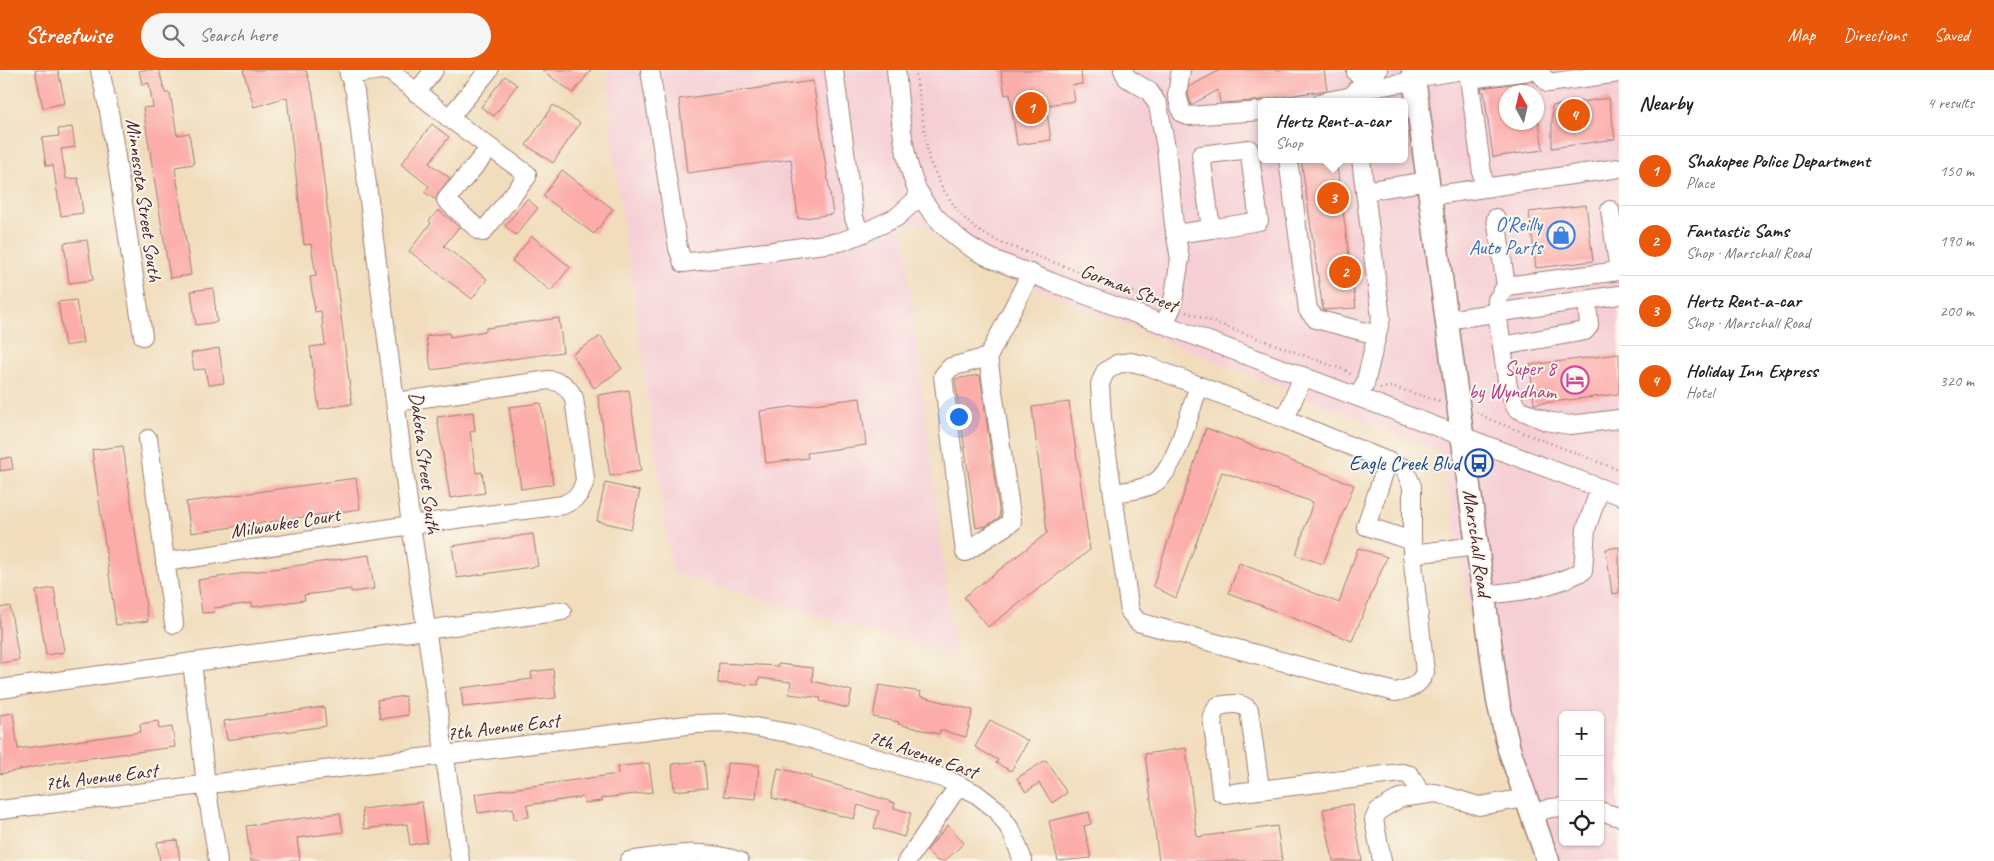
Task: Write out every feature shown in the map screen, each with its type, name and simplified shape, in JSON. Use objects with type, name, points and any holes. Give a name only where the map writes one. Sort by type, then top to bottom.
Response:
[{"type":"main road","name":"Marschall Road","points":[[1414,76],[1498,701],[1509,749],[1548,861]]},
{"type":"street","name":"Minnesota Street South","points":[[100,70],[109,111],[142,336]]},
{"type":"street","points":[[348,72],[380,70],[391,72],[416,93],[490,148],[527,177],[483,232],[446,200],[490,148]]},
{"type":"street","points":[[416,93],[434,70]]},
{"type":"street","points":[[449,118],[489,70]]},
{"type":"street","points":[[650,70],[678,248],[683,263],[840,242],[862,234],[897,217],[921,195]]},
{"type":"street","points":[[834,70],[854,218],[862,234]]},
{"type":"street","name":"Gorman Street","points":[[896,70],[904,142],[916,188],[936,217],[964,243],[1004,263],[1303,376],[1362,390],[1462,436],[1619,495]]},
{"type":"street","points":[[1123,70],[1127,78],[1148,92],[1158,105],[1166,148],[1175,234],[1180,259],[1172,307],[1164,324]]},
{"type":"street","points":[[1181,70],[1178,95],[1182,113],[1188,116],[1258,111]]},
{"type":"street","points":[[1330,98],[1355,86],[1378,70]]},
{"type":"street","points":[[1355,86],[1463,70]]},
{"type":"street","points":[[1468,70],[1484,188]]},
{"type":"street","points":[[1476,70],[1477,78],[1538,70],[1548,83],[1619,73]]},
{"type":"street","name":"Dakota Street South","points":[[348,72],[354,92],[411,525],[460,861]]},
{"type":"street","points":[[1175,234],[1211,229],[1259,221],[1249,149],[1201,155],[1211,229]]},
{"type":"street","points":[[1289,163],[1308,310],[1316,318],[1378,335]]},
{"type":"street","points":[[1362,163],[1382,318],[1362,390]]},
{"type":"street","points":[[1365,191],[1484,188],[1619,168]]},
{"type":"street","points":[[1506,286],[1619,271],[1610,210]]},
{"type":"street","points":[[1496,218],[1506,286],[1496,300],[1497,313],[1508,388],[1516,408],[1546,421],[1570,425],[1619,419]]},
{"type":"street","points":[[988,357],[951,367],[943,376],[965,552],[1012,522],[988,357],[1030,273]]},
{"type":"street","points":[[1446,320],[1619,295]]},
{"type":"street","points":[[1502,346],[1572,336],[1585,332],[1589,326],[1587,300]]},
{"type":"street","points":[[1131,362],[1285,419],[1404,468],[1412,486],[1412,547],[1426,672],[1421,682],[1409,690],[1396,692],[1138,622],[1130,612],[1102,419],[1100,384],[1105,372],[1117,364],[1131,362]]},
{"type":"street","points":[[1285,419],[1303,376]]},
{"type":"street","name":"Milwaukee Court","points":[[166,562],[411,525],[563,505],[575,499],[583,490],[585,479],[574,398],[569,388],[561,382],[549,380],[396,402]]},
{"type":"street","points":[[1113,493],[1146,487],[1157,482],[1169,467],[1198,386]]},
{"type":"street","points":[[148,439],[174,624]]},
{"type":"street","points":[[1388,461],[1366,526],[1412,547],[1477,546]]},
{"type":"street","points":[[1484,595],[1525,591],[1555,584],[1583,571],[1586,529],[1600,488]]},
{"type":"street","points":[[0,688],[562,611]]},
{"type":"street","points":[[192,662],[206,786],[218,861]]},
{"type":"street","points":[[1260,788],[1249,710],[1243,705],[1232,703],[1218,706],[1212,716],[1221,792],[1225,794],[1260,788],[1402,772],[1410,775],[1421,794]]},
{"type":"street","name":"7th Avenue East","points":[[0,810],[695,724],[731,723],[795,734],[946,779],[975,793],[997,810],[1012,832],[1023,861]]},
{"type":"street","points":[[907,861],[959,786]]},
{"type":"street","points":[[1382,861],[1374,820],[1378,811],[1400,798],[1436,793],[1479,806],[1559,807]]},
{"type":"street","points":[[1604,812],[1619,817]]},
{"type":"street","points":[[629,861],[693,852],[718,854],[740,861]]},
{"type":"path","points":[[915,70],[929,160],[943,188],[960,213],[977,230],[1002,243],[1347,372],[1357,381],[1362,390],[1392,387],[1480,413],[1491,420],[1619,470]]},
{"type":"shaded area","points":[[607,70],[1619,70],[1619,861],[1537,861],[1484,684],[1440,452],[977,265],[919,223],[903,227],[955,657],[672,573],[613,149]]},
{"type":"building","points":[[35,70],[58,70],[65,103],[43,108]]},
{"type":"building","points":[[139,70],[159,70],[165,93],[170,93],[177,135],[189,133],[194,164],[175,167],[191,275],[170,278],[143,108],[153,107],[149,83],[142,85]]},
{"type":"building","points":[[243,70],[306,70],[313,94],[352,404],[319,409],[310,347],[325,345],[321,311],[315,312],[310,277],[316,276],[311,244],[304,245],[287,97],[254,107]]},
{"type":"building","points":[[542,70],[591,70],[573,93]]},
{"type":"building","points":[[1001,70],[1081,70],[1082,84],[1072,85],[1075,101],[1046,105],[1051,140],[1017,145],[1010,94],[1005,95]]},
{"type":"building","points":[[1220,70],[1324,70],[1327,90],[1274,98],[1258,98],[1258,100],[1254,101],[1220,103],[1218,90],[1191,105],[1188,94],[1189,87]]},
{"type":"building","points":[[505,76],[517,85],[494,116],[481,107]]},
{"type":"building","points":[[813,81],[833,214],[798,219],[791,159],[687,173],[679,99]]},
{"type":"building","points":[[1533,81],[1534,85],[1503,85]]},
{"type":"building","points":[[1499,86],[1499,130],[1540,130],[1543,150],[1493,157],[1484,92],[1482,92],[1481,88]]},
{"type":"building","points":[[1609,98],[1615,139],[1552,148],[1552,106]]},
{"type":"building","points":[[553,105],[580,123],[553,163],[526,145]]},
{"type":"building","points":[[432,124],[449,137],[429,163],[450,178],[438,193],[436,200],[424,192],[429,186],[401,164]]},
{"type":"building","points":[[72,127],[75,147],[61,149],[66,179],[78,178],[83,213],[61,216],[53,165],[46,166],[42,138],[59,136],[58,129]]},
{"type":"building","points":[[1302,163],[1337,163],[1356,308],[1323,310]]},
{"type":"building","points":[[562,170],[613,209],[594,234],[543,196]]},
{"type":"building","points":[[527,199],[538,208],[516,235],[505,226]]},
{"type":"building","points":[[1586,205],[1593,261],[1536,268],[1529,212]]},
{"type":"building","points":[[438,210],[459,227],[444,246],[487,279],[472,299],[409,251],[431,223],[429,221]]},
{"type":"building","points":[[532,236],[570,267],[551,291],[512,261]]},
{"type":"building","points":[[87,240],[93,280],[69,283],[64,243]]},
{"type":"building","points":[[213,288],[217,322],[196,325],[191,291]]},
{"type":"building","points":[[76,300],[83,343],[65,346],[58,302]]},
{"type":"building","points":[[559,318],[563,352],[431,370],[426,336],[449,333],[450,337],[486,331],[486,328]]},
{"type":"building","points":[[601,336],[622,369],[594,388],[572,354]]},
{"type":"building","points":[[219,348],[224,383],[208,385],[205,369],[194,370],[191,353]]},
{"type":"building","name":"Super 8 by Wyndham","points":[[1619,354],[1619,394],[1534,404],[1530,365]]},
{"type":"building","points":[[980,375],[1000,517],[986,526],[976,528],[955,379]]},
{"type":"building","points":[[629,390],[641,471],[610,476],[598,395]]},
{"type":"building","points":[[860,398],[866,445],[807,453],[808,458],[766,463],[760,411]]},
{"type":"building","points":[[1069,402],[1090,550],[988,627],[964,597],[1047,533],[1032,407]]},
{"type":"building","points":[[541,403],[553,484],[521,489],[509,407]]},
{"type":"building","points":[[473,412],[475,431],[470,432],[476,473],[482,472],[485,493],[450,498],[437,417]]},
{"type":"building","points":[[1206,428],[1354,485],[1323,564],[1296,555],[1313,502],[1222,472],[1176,598],[1153,586]]},
{"type":"building","points":[[123,446],[148,621],[116,625],[92,450]]},
{"type":"building","points":[[11,457],[13,469],[0,471],[0,459]]},
{"type":"building","points":[[356,478],[360,509],[191,533],[186,502]]},
{"type":"building","points":[[605,483],[640,491],[631,529],[597,521]]},
{"type":"building","points":[[533,534],[538,566],[457,578],[452,546]]},
{"type":"building","points":[[1619,547],[1619,593],[1612,594],[1606,549]]},
{"type":"building","points":[[1358,548],[1387,557],[1352,641],[1229,593],[1239,563],[1339,603]]},
{"type":"building","points":[[369,555],[374,589],[351,592],[351,589],[304,595],[305,600],[252,607],[252,603],[214,608],[215,612],[202,613],[198,580]]},
{"type":"building","points":[[54,588],[64,652],[46,655],[36,591]]},
{"type":"building","points":[[10,606],[19,660],[0,663],[0,608]]},
{"type":"building","points":[[719,663],[778,666],[778,664],[813,668],[812,681],[852,691],[848,708],[820,701],[821,698],[789,694],[791,682],[759,678],[758,685],[718,683]]},
{"type":"building","points":[[553,669],[556,698],[463,707],[461,688],[532,679],[531,672]]},
{"type":"building","points":[[879,685],[921,692],[920,696],[973,710],[966,737],[940,730],[939,734],[898,724],[899,722],[873,717]]},
{"type":"building","points":[[405,696],[408,715],[380,719],[377,700]]},
{"type":"building","points":[[324,707],[326,726],[227,740],[224,721]]},
{"type":"building","points":[[13,713],[18,749],[141,732],[140,724],[158,721],[159,729],[172,727],[175,747],[59,762],[0,774],[0,715]]},
{"type":"building","points":[[990,720],[1028,741],[1011,771],[996,763],[998,760],[975,747]]},
{"type":"building","points":[[1186,748],[1197,837],[1277,826],[1282,861],[1159,861],[1145,754]]},
{"type":"building","points":[[1046,760],[1067,793],[1052,803],[1039,783],[1026,792],[1017,778]]},
{"type":"building","points":[[704,761],[707,788],[674,791],[672,764]]},
{"type":"building","points":[[649,763],[653,792],[602,798],[602,801],[584,803],[583,797],[527,805],[529,817],[514,819],[513,808],[478,813],[475,794],[618,774],[617,767]]},
{"type":"building","points":[[727,763],[759,765],[756,799],[724,796]]},
{"type":"building","points":[[778,768],[811,776],[810,778],[895,803],[894,808],[911,813],[904,837],[874,828],[879,811],[858,805],[854,819],[772,798]]},
{"type":"building","points":[[422,802],[427,842],[410,845],[407,824],[364,829],[362,809]]},
{"type":"building","points":[[1352,804],[1362,861],[1333,861],[1323,809]]},
{"type":"building","points":[[1089,812],[1091,824],[1084,826],[1091,858],[1058,861],[1049,821]]},
{"type":"building","points":[[340,813],[343,832],[297,838],[300,861],[251,861],[246,826]]},
{"type":"building","points":[[948,825],[964,843],[945,861],[937,861],[927,850]]},
{"type":"building","points":[[177,840],[180,861],[160,861],[157,842]]},
{"type":"place","name":"Shakopee Police Department","points":[[1031,108]]},
{"type":"place","name":"Holiday Inn Express","points":[[1574,115]]},
{"type":"place","name":"Hertz Rent-a-car","points":[[1333,198]]},
{"type":"place","name":"O'Reilly Auto Parts","points":[[1561,235]]},
{"type":"place","name":"Fantastic Sams","points":[[1345,272]]},
{"type":"place","name":"Super 8 by Wyndham","points":[[1575,380]]},
{"type":"place","name":"Eagle Creek Blvd","points":[[1479,463]]}]
